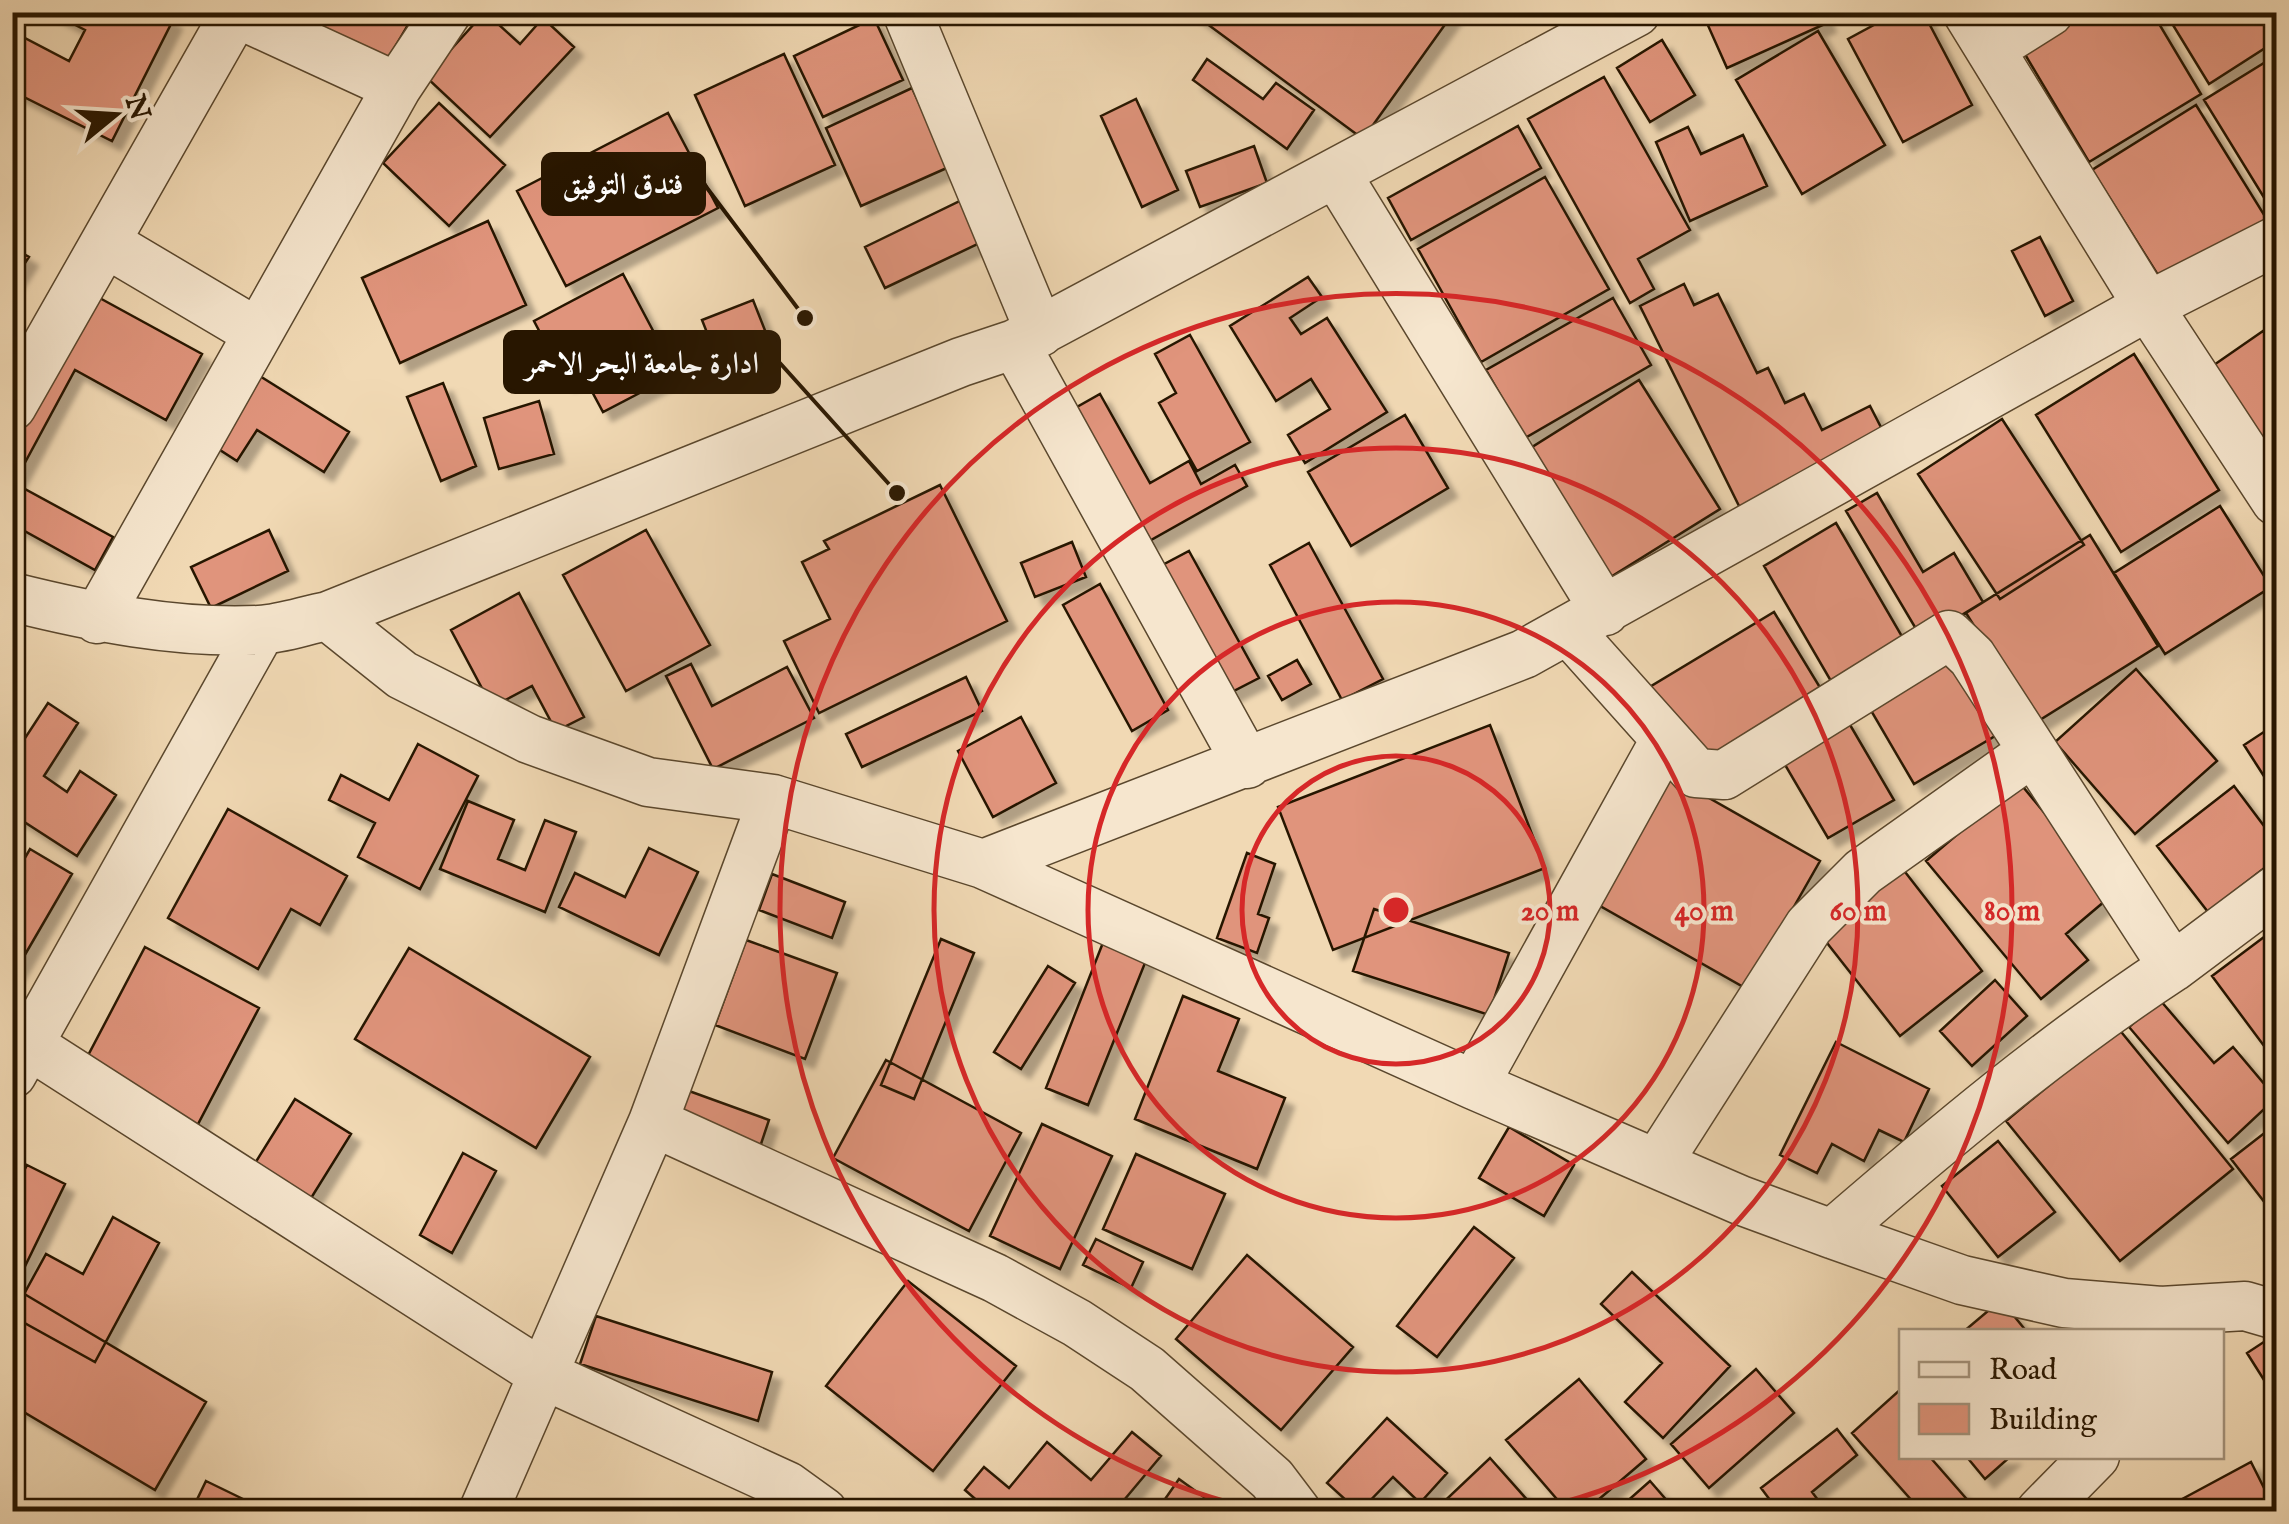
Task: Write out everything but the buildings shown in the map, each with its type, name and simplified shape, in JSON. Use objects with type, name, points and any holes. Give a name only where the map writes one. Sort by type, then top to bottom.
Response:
[{"type":"street","points":[[97,618],[397,87],[447,12]]},
{"type":"street","points":[[907,12],[1028,338],[1246,764]]},
{"type":"street","points":[[12,597],[97,618],[261,630],[328,616],[1028,338],[1636,12]]},
{"type":"street","points":[[2049,12],[1978,31],[2148,306],[2276,501]]},
{"type":"street","points":[[12,406],[236,13],[397,87]]},
{"type":"street","points":[[1337,175],[1587,621],[1664,742],[1696,772],[1724,775],[1920,648],[1949,635],[1972,657],[2173,968]]},
{"type":"street","points":[[983,864],[1246,764],[1587,621],[2148,306],[2276,241]]},
{"type":"street","points":[[106,243],[258,333]]},
{"type":"street","points":[[328,616],[402,675],[529,739],[648,782],[773,799],[983,864],[1474,1085],[1740,1200],[1832,1234],[1962,1280],[2064,1304],[2247,1318]]},
{"type":"street","points":[[261,630],[18,1050],[544,1375],[774,1480],[823,1512]]},
{"type":"street","points":[[1474,1085],[1664,742]]},
{"type":"street","points":[[1658,1162],[1810,926],[1862,872],[2032,752]]},
{"type":"street","points":[[483,1512],[654,1122],[773,799]]},
{"type":"street","points":[[1832,1234],[1961,1122],[2082,1026],[2173,968],[2276,890]]},
{"type":"street","points":[[654,1122],[995,1278],[1076,1323],[1147,1370],[1272,1479],[1297,1512]]},
{"type":"street","points":[[2040,1512],[2092,1459]]},
{"type":"place","name":"فندق التوفيق","points":[[805,318]]},
{"type":"place","name":"ادارة جامعة البحر الاحمر","points":[[897,493]]}]
